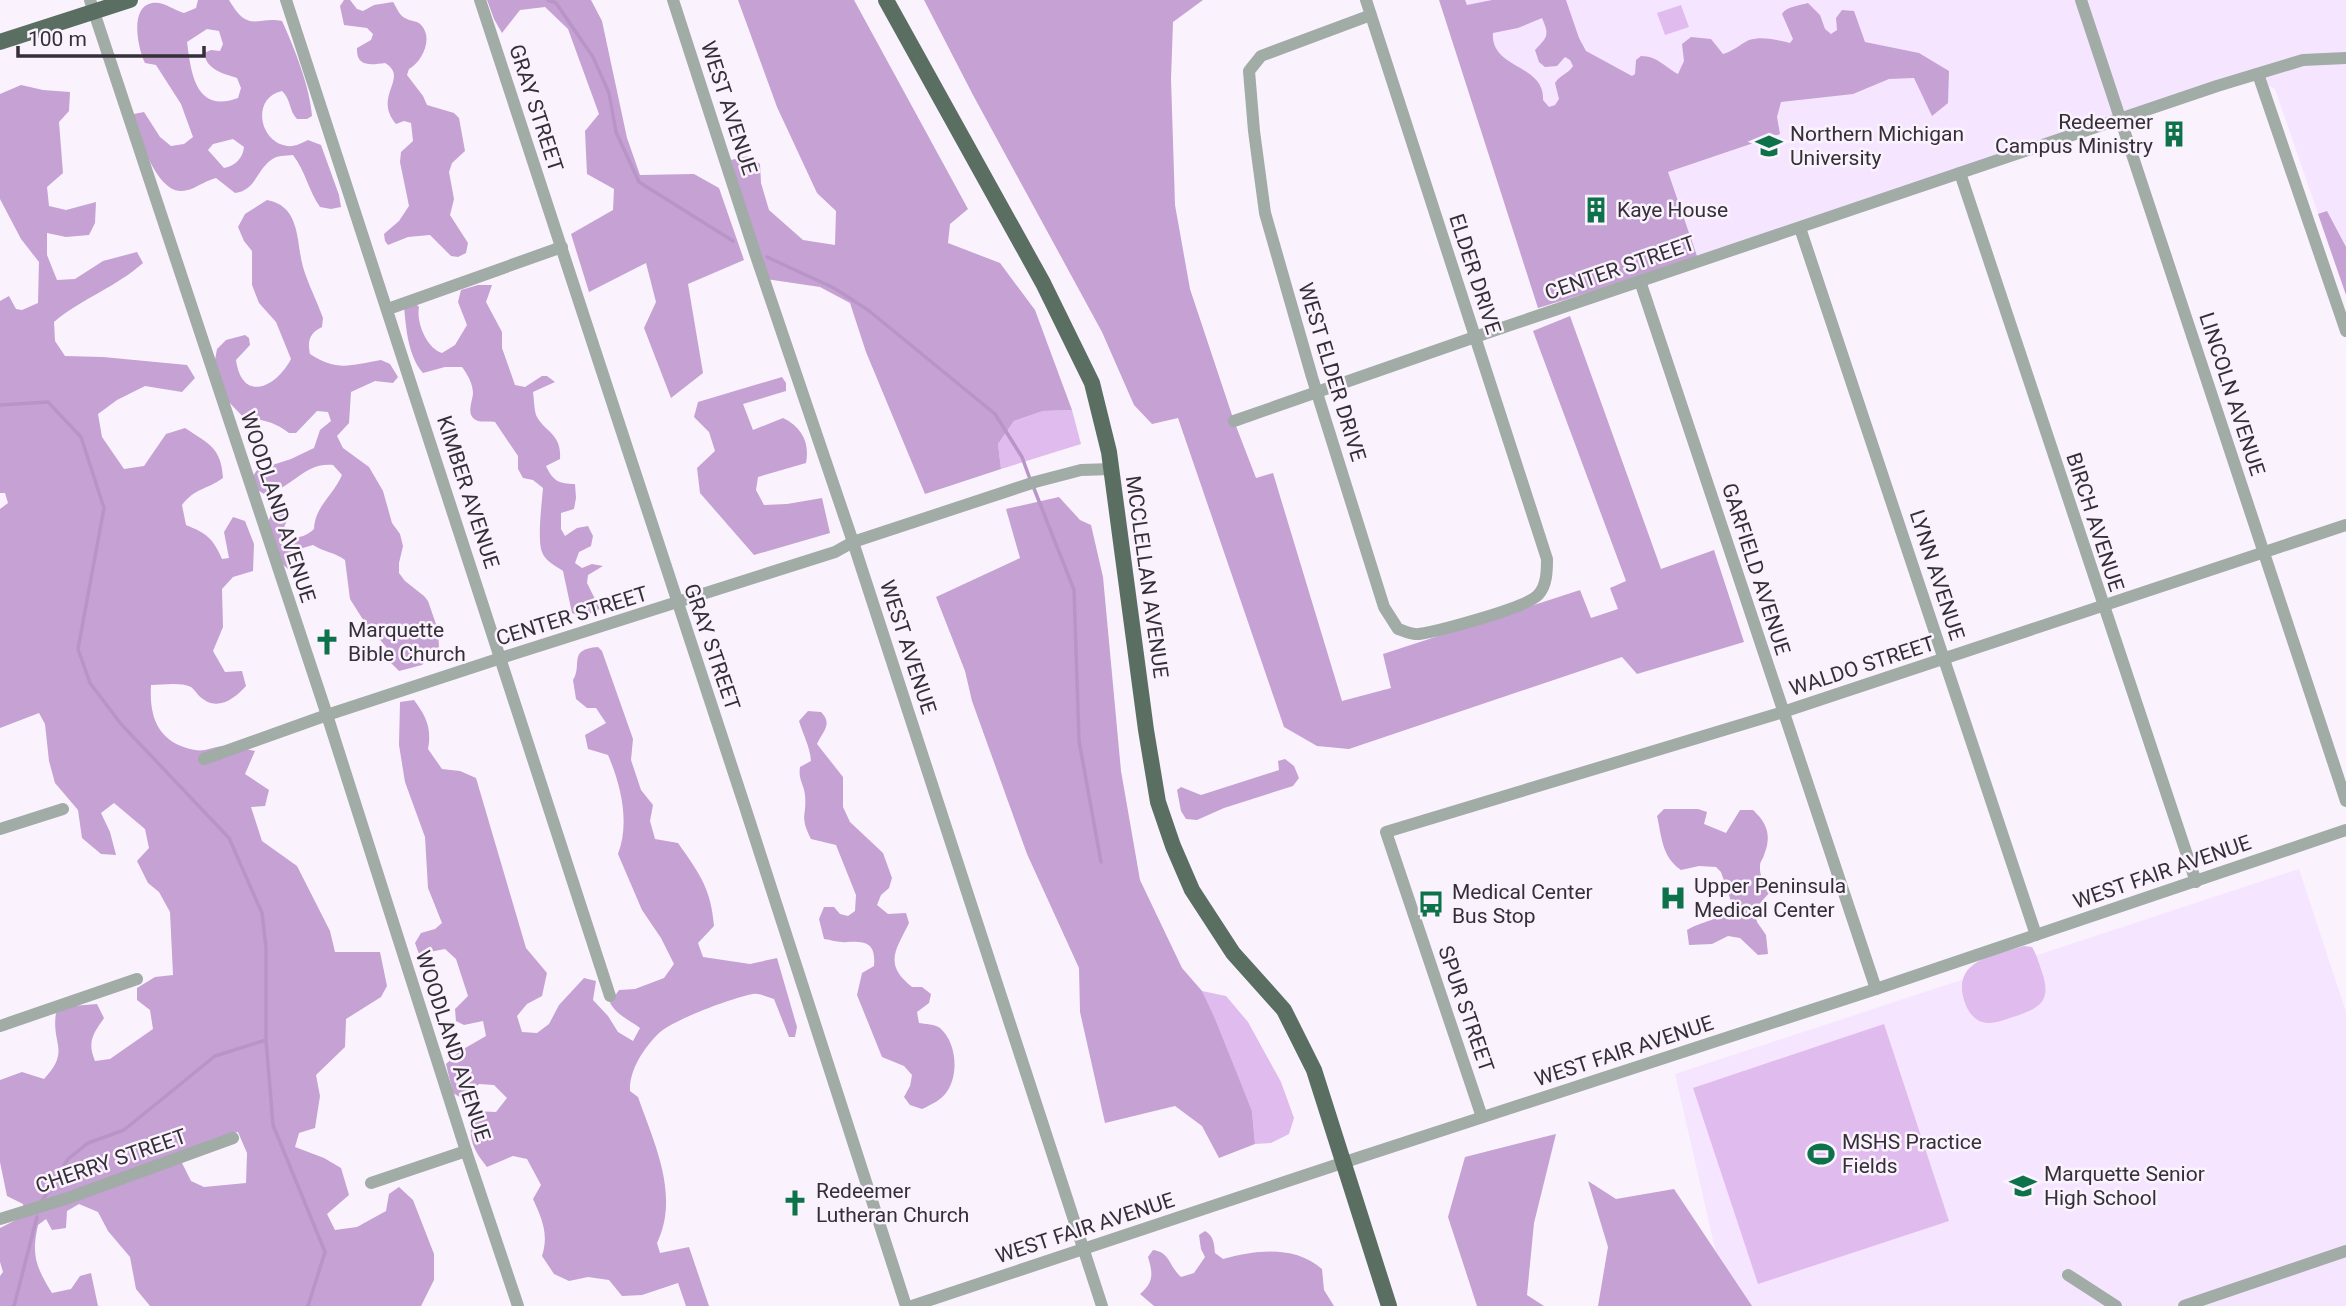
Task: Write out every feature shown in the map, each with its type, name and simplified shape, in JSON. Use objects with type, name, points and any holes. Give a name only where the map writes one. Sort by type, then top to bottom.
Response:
[{"type":"main road","points":[[0,42],[92,6],[130,0]]},
{"type":"main road","name":"MCCLELLAN AVENUE","points":[[886,0],[1043,283],[1092,383],[1107,437],[1158,802],[1173,846],[1197,899],[1233,953],[1284,1010],[1300,1038],[1314,1070],[1389,1306]]},
{"type":"street","name":"KIMBER AVENUE","points":[[286,0],[610,996]]},
{"type":"street","name":"GRAY STREET","points":[[480,0],[750,820],[906,1306]]},
{"type":"street","name":"WEST AVENUE","points":[[673,0],[1102,1306]]},
{"type":"street","name":"ELDER DRIVE","points":[[1366,0],[1548,559]]},
{"type":"street","name":"LINCOLN AVENUE","points":[[2081,0],[2346,800]]},
{"type":"street","name":"WOODLAND AVENUE","points":[[92,6],[519,1306]]},
{"type":"street","name":"WEST ELDER DRIVE","points":[[1371,15],[1261,56],[1249,71],[1265,213],[1384,607],[1398,629],[1416,635],[1456,625],[1519,605],[1538,595],[1547,575],[1548,559]]},
{"type":"street","name":"CENTER STREET","points":[[1234,421],[2120,118],[2303,60],[2346,58]]},
{"type":"street","points":[[2258,74],[2346,331]]},
{"type":"street","name":"BIRCH AVENUE","points":[[1960,173],[2196,882]]},
{"type":"street","name":"LYNN AVENUE","points":[[1800,228],[2036,935]]},
{"type":"street","points":[[388,310],[562,247]]},
{"type":"street","name":"GARFIELD AVENUE","points":[[1640,281],[1876,989]]},
{"type":"street","name":"CENTER STREET","points":[[204,759],[327,715],[835,552],[853,542],[1035,482],[1081,470],[1112,469]]},
{"type":"street","name":"WALDO STREET","points":[[1386,832],[1783,712],[2346,525]]},
{"type":"street","points":[[0,829],[63,809]]},
{"type":"street","name":"WEST FAIR AVENUE","points":[[912,1306],[1876,989],[2346,830]]},
{"type":"street","name":"SPUR STREET","points":[[1386,832],[1482,1117]]},
{"type":"street","points":[[0,1026],[137,979]]},
{"type":"street","name":"CHERRY STREET","points":[[0,1219],[68,1198],[233,1138]]},
{"type":"street","points":[[371,1183],[466,1151]]},
{"type":"street","points":[[2184,1306],[2346,1251]]},
{"type":"street","points":[[2068,1275],[2116,1306]]},
{"type":"shaded area","points":[[198,0],[229,0],[242,17],[248,20],[282,21],[305,80],[312,116],[297,119],[282,91],[272,95],[266,102],[262,120],[270,137],[277,143],[287,146],[308,140],[321,145],[341,207],[320,207],[293,155],[273,158],[252,184],[235,193],[216,178],[189,190],[180,191],[171,188],[156,173],[140,138],[133,119],[134,114],[144,112],[160,137],[171,146],[184,144],[193,137],[181,104],[156,65],[145,63],[138,39],[138,20],[140,12],[152,3],[164,4],[184,13],[196,8]],"holes":[[[207,29],[219,31],[223,44],[220,51],[211,50],[204,53],[206,59],[216,70],[237,78],[241,88],[238,98],[212,100],[198,87],[187,42]],[[233,139],[244,147],[242,155],[238,161],[224,168],[208,150],[213,144]]]},
{"type":"shaded area","points":[[344,0],[350,0],[357,9],[363,11],[374,5],[393,2],[402,16],[418,23],[425,31],[426,43],[422,56],[409,69],[407,75],[427,105],[454,113],[459,118],[465,151],[452,163],[449,172],[454,199],[450,215],[468,243],[466,253],[458,257],[451,256],[430,235],[408,237],[388,245],[385,241],[384,234],[399,221],[409,206],[400,162],[401,152],[413,141],[411,123],[404,121],[396,124],[390,114],[388,105],[394,75],[392,69],[385,63],[369,64],[359,59],[357,48],[371,40],[373,34],[367,28],[344,25],[340,6]]},
{"type":"shaded area","points":[[487,0],[591,0],[602,21],[627,138],[640,175],[694,174],[719,188],[744,260],[688,284],[703,373],[671,398],[644,328],[656,302],[646,263],[589,292],[571,234],[613,210],[614,189],[587,174],[585,131],[599,114],[568,29],[545,7],[520,10],[502,33]]},
{"type":"shaded area","points":[[738,0],[854,0],[968,209],[950,224],[948,243],[1000,263],[1035,310],[1072,410],[1043,411],[1014,421],[998,444],[1001,469],[925,494],[866,352],[850,303],[820,287],[766,279],[731,160],[748,156],[760,164],[761,183],[769,210],[803,240],[835,245],[836,211],[817,193],[777,107]]},
{"type":"shaded area","points":[[924,0],[1203,0],[1173,22],[1171,79],[1175,205],[1190,289],[1256,478],[1273,473],[1342,701],[1391,688],[1383,654],[1580,590],[1591,618],[1618,609],[1610,588],[1626,581],[1533,331],[1570,316],[1661,569],[1714,550],[1744,642],[1637,674],[1622,657],[1349,749],[1317,746],[1284,727],[1178,418],[1152,424],[1134,405],[1102,332]]},
{"type":"shaded area","points":[[1439,0],[1465,0],[1467,5],[1492,0],[1566,0],[1586,51],[1632,76],[1635,74],[1636,60],[1641,56],[1656,60],[1678,74],[1684,61],[1682,44],[1691,37],[1711,39],[1723,54],[1754,39],[1790,43],[1793,39],[1782,14],[1790,8],[1808,3],[1820,15],[1825,29],[1831,34],[1837,30],[1836,18],[1842,10],[1854,11],[1865,42],[1919,53],[1949,71],[1948,103],[1932,116],[1914,78],[1889,79],[1853,94],[1781,102],[1777,117],[1780,134],[1668,172],[1698,259],[1538,308]],"holes":[[[1542,18],[1546,36],[1535,50],[1539,62],[1545,67],[1557,66],[1565,57],[1573,66],[1555,83],[1559,99],[1555,105],[1549,107],[1543,100],[1536,79],[1500,54],[1494,45],[1493,33],[1518,28]]]},
{"type":"shaded area","name":"Northern Michigan University","points":[[1465,0],[2346,0],[2346,295],[2275,89],[2238,73],[1566,307]]},
{"type":"shaded area","points":[[1681,5],[1689,27],[1665,35],[1657,13]]},
{"type":"shaded area","points":[[21,85],[70,92],[69,111],[59,122],[63,173],[47,187],[49,206],[66,210],[96,202],[95,223],[89,235],[66,237],[47,233],[47,255],[57,280],[75,279],[103,261],[137,252],[143,263],[54,322],[55,341],[65,356],[187,365],[195,378],[182,392],[145,386],[117,400],[98,414],[102,437],[124,469],[144,466],[166,434],[185,428],[201,438],[212,447],[220,459],[223,478],[196,492],[182,505],[186,525],[208,537],[222,559],[229,558],[224,532],[233,517],[245,521],[254,544],[253,571],[233,577],[222,589],[223,627],[213,651],[225,672],[242,671],[246,686],[232,699],[215,704],[203,699],[187,685],[151,685],[152,709],[159,728],[173,742],[183,747],[205,750],[230,746],[255,751],[245,774],[269,790],[265,806],[251,807],[262,841],[297,866],[330,931],[335,952],[380,952],[387,986],[381,997],[346,1019],[345,1047],[316,1075],[320,1096],[315,1128],[299,1133],[295,1147],[341,1168],[349,1195],[327,1214],[335,1230],[357,1227],[386,1211],[389,1194],[399,1187],[413,1200],[434,1254],[434,1280],[421,1306],[150,1306],[136,1289],[130,1257],[108,1231],[98,1212],[79,1204],[67,1211],[66,1228],[52,1230],[46,1219],[38,1225],[36,1260],[52,1293],[71,1289],[80,1276],[91,1273],[98,1306],[0,1306],[0,1276],[3,1272],[0,1262],[0,1228],[24,1216],[23,1204],[7,1196],[0,1162],[0,1080],[22,1072],[44,1079],[57,1061],[56,1013],[72,1006],[97,1004],[104,1018],[92,1038],[91,1049],[95,1061],[110,1059],[153,1029],[150,1010],[137,1000],[137,988],[155,977],[173,975],[170,912],[159,892],[148,883],[137,861],[149,848],[145,829],[114,803],[101,813],[116,855],[101,854],[82,838],[78,810],[55,783],[49,761],[45,724],[39,713],[0,728],[0,509],[8,503],[5,493],[0,493],[0,301],[9,296],[16,309],[22,310],[38,303],[39,262],[21,239],[0,199],[0,94]],"holes":[[[238,1132],[247,1153],[246,1183],[204,1187],[191,1181],[182,1163],[210,1140]]]},
{"type":"shaded area","points":[[267,200],[286,209],[291,217],[307,280],[323,318],[322,327],[310,338],[310,354],[328,363],[344,366],[381,360],[390,364],[398,377],[393,383],[375,381],[351,392],[349,423],[337,436],[343,448],[369,467],[383,491],[392,523],[400,534],[403,546],[399,573],[428,601],[438,630],[439,647],[422,665],[399,671],[391,663],[387,648],[350,599],[345,560],[313,545],[296,550],[288,569],[279,561],[268,522],[274,508],[279,505],[286,507],[290,513],[282,532],[285,537],[304,536],[314,529],[321,507],[342,475],[333,465],[323,465],[305,472],[274,491],[264,494],[256,489],[253,476],[257,470],[314,448],[320,430],[331,421],[328,412],[317,411],[296,433],[289,433],[268,422],[245,419],[227,400],[215,360],[217,349],[226,340],[245,335],[249,338],[250,345],[236,360],[239,373],[245,382],[260,386],[277,377],[291,359],[276,322],[259,303],[252,285],[252,251],[238,227],[245,214]]},
{"type":"shaded area","points":[[2327,211],[2346,247],[2346,295],[2318,214]]},
{"type":"shaded area","points":[[478,285],[492,285],[486,302],[502,332],[502,348],[515,385],[525,387],[542,376],[555,382],[533,392],[536,415],[555,438],[560,450],[560,459],[546,466],[557,481],[575,484],[574,509],[561,513],[561,529],[565,536],[577,528],[588,526],[593,536],[591,546],[579,552],[575,563],[582,568],[592,564],[603,566],[588,575],[587,583],[600,609],[582,617],[572,613],[563,571],[548,561],[542,552],[540,530],[543,488],[533,480],[523,478],[518,469],[518,456],[495,422],[474,419],[470,409],[472,387],[462,367],[445,367],[423,373],[411,350],[404,306],[414,302],[419,307],[419,320],[427,340],[442,353],[455,345],[467,325],[458,302],[461,290]]},
{"type":"shaded area","points":[[782,377],[786,383],[786,391],[743,404],[753,430],[783,418],[795,426],[805,442],[806,463],[758,477],[756,490],[764,505],[822,498],[830,533],[754,555],[700,493],[697,468],[715,451],[709,432],[694,417],[698,402]]},
{"type":"shaded area","points":[[1072,410],[1081,444],[1001,469],[998,444],[1014,421],[1043,411]]},
{"type":"shaded area","points":[[1059,497],[1080,520],[1091,525],[1103,577],[1121,771],[1140,880],[1182,968],[1202,991],[1252,1111],[1255,1144],[1219,1158],[1202,1126],[1175,1106],[1105,1123],[1080,1012],[1079,968],[1027,854],[972,701],[965,671],[936,597],[1020,558],[1006,509]]},
{"type":"shaded area","points":[[598,647],[602,651],[633,739],[631,760],[641,790],[653,805],[650,821],[655,839],[678,843],[698,872],[707,891],[714,926],[698,943],[703,957],[750,964],[777,958],[797,1027],[795,1037],[789,1037],[774,999],[755,994],[743,996],[703,1010],[665,1028],[647,1046],[632,1076],[630,1091],[638,1097],[662,1169],[666,1206],[657,1243],[660,1253],[689,1247],[709,1306],[686,1306],[678,1283],[642,1295],[622,1296],[609,1280],[588,1277],[569,1281],[554,1274],[542,1256],[545,1234],[533,1199],[541,1185],[527,1159],[513,1156],[487,1167],[472,1140],[474,1111],[496,1112],[507,1098],[494,1085],[479,1084],[463,1099],[453,1093],[446,1064],[460,1051],[486,1036],[483,1021],[464,1025],[456,1021],[455,1009],[468,996],[456,959],[445,949],[419,954],[415,943],[421,933],[435,929],[442,923],[428,888],[425,837],[405,782],[399,745],[400,702],[414,700],[427,723],[428,749],[442,769],[460,771],[476,778],[526,948],[547,973],[542,996],[527,1004],[517,1016],[522,1032],[537,1033],[549,1024],[559,1005],[584,978],[596,981],[593,1000],[618,1032],[633,1041],[640,1028],[610,1003],[619,990],[635,989],[664,978],[674,964],[642,910],[618,854],[624,817],[613,767],[608,755],[588,749],[585,735],[606,723],[596,708],[587,708],[576,699],[573,680],[579,654],[588,648]]},
{"type":"shaded area","points":[[808,711],[821,712],[825,716],[826,728],[817,744],[843,777],[843,807],[850,822],[883,853],[892,878],[889,888],[881,895],[877,905],[888,914],[906,913],[909,923],[897,949],[895,964],[897,971],[912,987],[922,987],[931,994],[929,1003],[917,1012],[919,1023],[940,1028],[950,1041],[955,1066],[951,1083],[940,1099],[922,1109],[910,1105],[904,1097],[912,1075],[904,1066],[882,1057],[857,995],[862,973],[874,966],[871,948],[860,942],[824,939],[819,919],[824,907],[834,907],[840,914],[848,916],[855,911],[856,895],[836,845],[811,839],[805,825],[805,795],[800,779],[800,767],[811,761],[799,721]]},
{"type":"shaded area","points":[[1285,759],[1294,766],[1299,778],[1293,786],[1224,808],[1197,820],[1186,819],[1181,811],[1177,790],[1181,787],[1201,795],[1279,770],[1278,761]]},
{"type":"shaded area","points":[[1664,809],[1698,809],[1707,812],[1704,824],[1726,833],[1740,810],[1753,810],[1762,820],[1767,830],[1768,842],[1760,870],[1770,892],[1755,909],[1757,922],[1766,935],[1768,954],[1758,955],[1740,938],[1728,936],[1712,944],[1689,945],[1687,930],[1724,915],[1733,907],[1721,872],[1716,867],[1699,866],[1681,870],[1670,859],[1657,816]]},
{"type":"shaded area","name":"Marquette Senior High School","points":[[2299,869],[2346,1012],[2346,1306],[1731,1306],[1726,1297],[1675,1074]]},
{"type":"shaded area","points":[[2024,946],[2032,947],[2042,972],[2045,990],[2041,1002],[2037,1007],[1998,1022],[1986,1023],[1976,1019],[1966,1006],[1962,989],[1969,969],[1988,957]]},
{"type":"shaded area","points":[[1202,991],[1226,996],[1248,1022],[1281,1082],[1294,1118],[1289,1134],[1271,1143],[1255,1144],[1252,1111]]},
{"type":"shaded area","name":"MSHS Practice Fields","points":[[1884,1024],[1949,1221],[1758,1284],[1693,1088]]},
{"type":"shaded area","points":[[1556,1134],[1534,1223],[1527,1295],[1544,1306],[1477,1306],[1448,1217],[1465,1157]]},
{"type":"shaded area","points":[[1588,1181],[1616,1199],[1674,1189],[1752,1306],[1598,1306],[1608,1247]]},
{"type":"shaded area","points":[[1205,1231],[1212,1238],[1215,1253],[1223,1259],[1248,1253],[1274,1252],[1287,1253],[1311,1261],[1322,1269],[1324,1290],[1334,1306],[1154,1306],[1140,1294],[1148,1286],[1151,1277],[1148,1257],[1153,1250],[1159,1252],[1181,1277],[1194,1273],[1205,1257],[1199,1235]]},
{"type":"waterway","points":[[548,0],[556,3],[593,57],[609,93],[616,132],[639,182],[733,241]]},
{"type":"waterway","points":[[767,257],[834,288],[868,310],[995,414],[1022,457],[1030,479]]},
{"type":"waterway","points":[[0,405],[48,402],[81,437],[104,508],[78,649],[90,683],[121,724],[229,838],[262,913],[266,947],[266,1040],[273,1125],[325,1252],[308,1306]]},
{"type":"waterway","points":[[1033,486],[1074,590],[1079,741],[1101,862]]},
{"type":"waterway","points":[[42,1201],[68,1159],[88,1143],[124,1130],[215,1056],[266,1040]]},
{"type":"waterway","points":[[14,1306],[37,1217]]},
{"type":"place","name":"Redeemer Campus Ministry","points":[[2174,134]]},
{"type":"place","name":"Northern Michigan University","points":[[1769,146]]},
{"type":"place","name":"Kaye House","points":[[1596,210]]},
{"type":"place","name":"Marquette Bible Church","points":[[327,642]]},
{"type":"place","name":"Upper Peninsula Medical Center","points":[[1673,898]]},
{"type":"place","name":"Medical Center Bus Stop","points":[[1431,904]]},
{"type":"place","name":"MSHS Practice Fields","points":[[1821,1154]]},
{"type":"place","name":"Marquette Senior High School","points":[[2023,1186]]},
{"type":"place","name":"Redeemer Lutheran Church","points":[[795,1203]]}]
